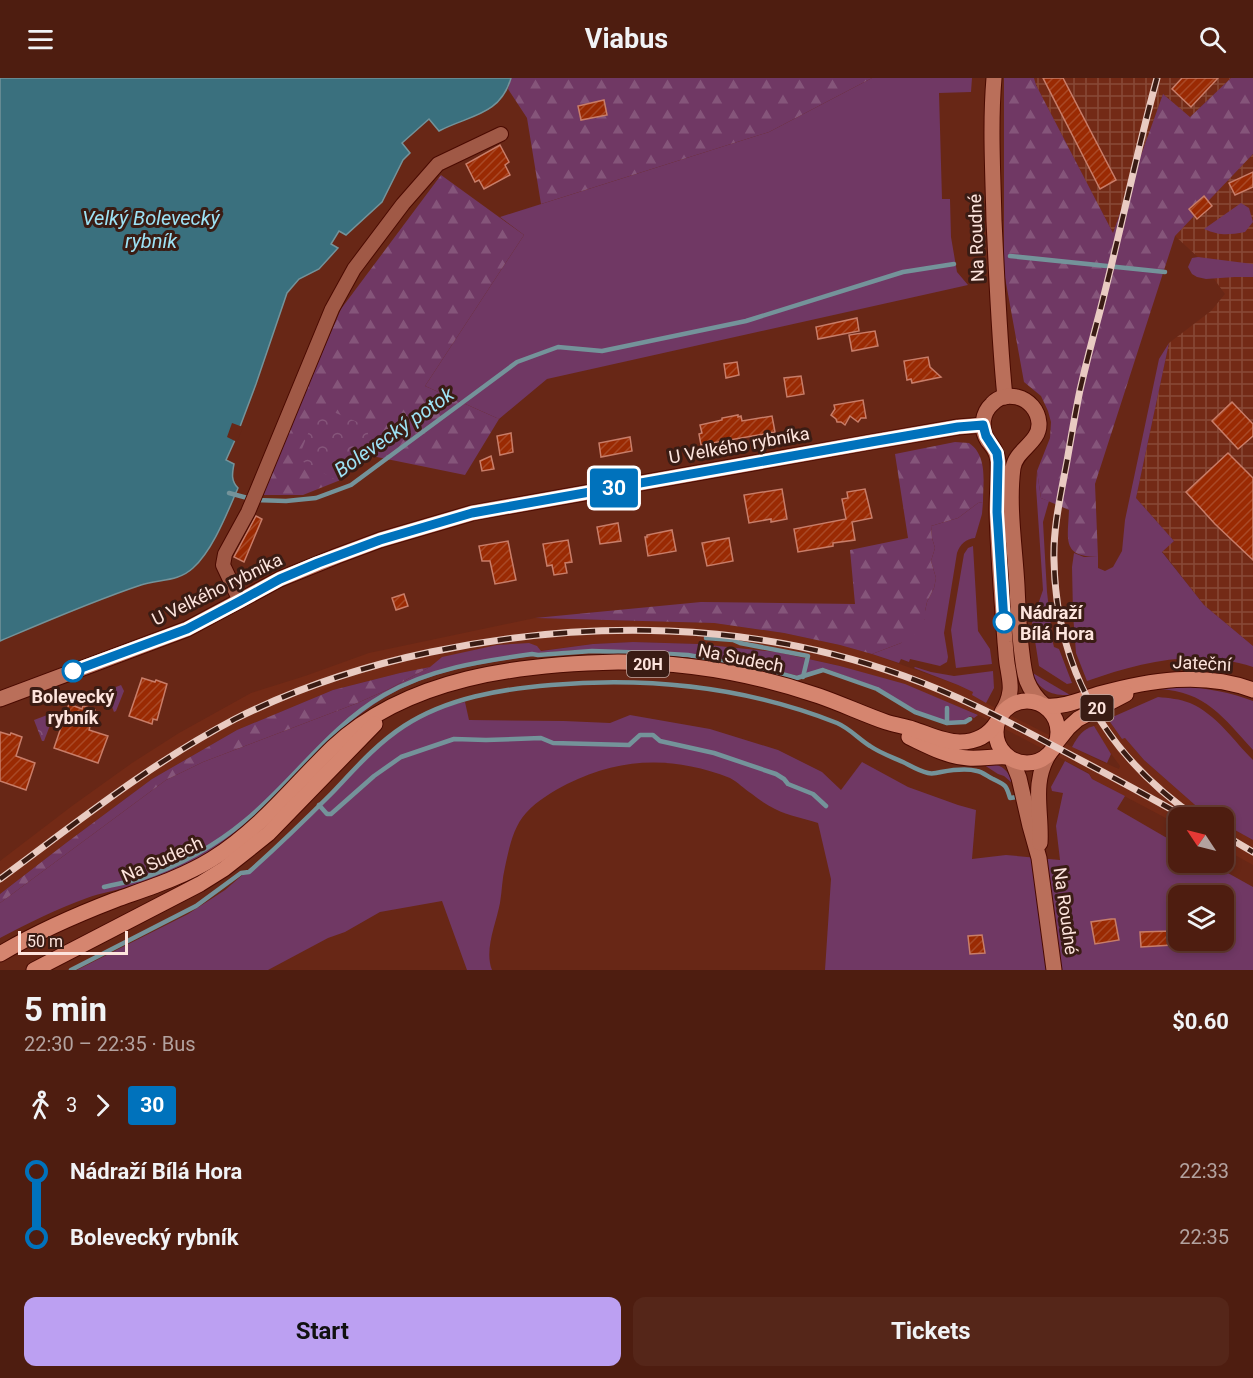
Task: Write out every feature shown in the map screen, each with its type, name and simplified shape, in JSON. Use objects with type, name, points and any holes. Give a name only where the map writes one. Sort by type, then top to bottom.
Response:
[{"type":"main road","name":"Na Sudech","points":[[0,954],[64,921],[166,882],[209,861],[258,825],[344,738],[370,719],[403,702],[445,685],[480,676],[540,666],[584,663],[640,663],[701,669],[765,681],[819,697],[889,724],[924,745],[953,756],[1010,758]]},
{"type":"main road","name":"Jateční","points":[[1045,706],[1067,704],[1105,693],[1174,680],[1203,679],[1233,683],[1253,690]]},
{"type":"main road","name":"Jateční","points":[[1052,750],[1068,728],[1082,716],[1148,684]]},
{"type":"main road","name":"20","points":[[1000,717],[1011,705],[1021,701],[1036,702],[1045,706]]},
{"type":"main road","name":"Na Sudech","points":[[34,970],[182,894],[224,869],[268,834],[363,735],[403,702]]},
{"type":"main road","name":"Na Roudné","points":[[1045,706],[1057,723],[1058,734],[1052,750]]},
{"type":"main road","name":"Na Sudech","points":[[889,724],[911,728],[949,741],[965,742],[981,738],[991,731],[1000,717]]},
{"type":"main road","name":"Na Roudné","points":[[1000,717],[996,738],[1000,748],[1010,758]]},
{"type":"main road","points":[[1010,758],[1028,763],[1039,761],[1052,750]]},
{"type":"street","name":"Na Roudné","points":[[994,78],[993,171],[997,288],[1005,397],[1011,396],[1028,402],[1036,411],[1039,423],[1037,435],[1015,462],[1012,484],[1020,635],[1027,680],[1033,692],[1045,706]]},
{"type":"street","name":"U Velkého rybníka","points":[[238,596],[223,565],[225,554],[248,512],[332,309],[354,269],[403,204],[438,164],[501,134]]},
{"type":"street","points":[[983,425],[990,405],[1005,397]]},
{"type":"street","name":"Na Roudné","points":[[983,425],[986,436],[997,453],[998,462],[998,532],[1010,685],[1009,699],[1000,717]]},
{"type":"street","name":"U Velkého rybníka","points":[[0,699],[187,629],[238,596],[338,556],[380,540],[472,513],[859,444],[958,427],[983,425]]},
{"type":"street","points":[[992,445],[1005,452],[1025,448]]},
{"type":"street","name":"Na Roudné","points":[[1039,858],[1041,833],[1038,786],[1041,771],[1052,750]]},
{"type":"street","name":"Na Roudné","points":[[1010,758],[1019,778],[1039,858],[1054,970]]},
{"type":"shaded area","points":[[1034,78],[1231,78],[1190,117],[1163,94],[1113,233]]},
{"type":"shaded area","points":[[1253,154],[1253,646],[1204,605],[1162,551],[1174,541],[1136,498],[1169,343],[1211,311],[1225,294],[1198,257],[1175,236]]},
{"type":"shaded area","points":[[535,618],[714,623],[784,633],[872,654],[958,685],[974,692],[972,695],[986,703],[1119,769],[1120,766],[1094,726],[1108,719],[1122,739],[1125,738],[1144,760],[1197,807],[1168,807],[1168,819],[1092,779],[1089,773],[978,715],[905,685],[840,666],[777,652],[699,644],[633,642],[593,644],[474,659],[400,673],[333,690],[237,730],[152,779],[0,894],[0,861],[132,763],[179,733],[251,693],[369,653]]},
{"type":"shaded area","points":[[1234,830],[1253,840],[1253,865],[1234,855]]},
{"type":"green space","points":[[511,78],[872,78],[769,132],[541,204],[527,118],[508,89]]},
{"type":"green space","points":[[872,78],[972,78],[971,92],[939,93],[942,199],[950,199],[951,237],[957,272],[968,285],[547,379],[499,419],[425,386],[524,235],[500,217],[769,132]]},
{"type":"green space","points":[[1004,78],[1034,78],[1113,233],[1163,94],[1190,117],[1231,78],[1253,78],[1253,154],[1175,236],[1095,484],[1098,557],[1078,554],[1072,550],[1068,538],[1069,510],[1041,498],[1037,471],[1050,438],[1051,422],[1041,396],[1024,382],[1004,272]]},
{"type":"green space","points":[[441,175],[524,235],[425,386],[499,419],[465,475],[372,456],[338,481],[303,495],[261,495],[341,309]]},
{"type":"green space","points":[[1241,203],[1249,208],[1253,222],[1245,232],[1224,234],[1204,229]]},
{"type":"green space","points":[[1192,258],[1253,264],[1253,277],[1206,279],[1197,277],[1188,267]]},
{"type":"green space","points":[[1169,343],[1136,498],[1174,541],[1162,552],[1204,605],[1253,646],[1253,667],[1211,658],[1190,658],[1148,663],[1087,681],[1076,653],[1072,567],[1074,553],[1084,557],[1098,557],[1098,568],[1105,571],[1113,567],[1122,551],[1125,520],[1159,359]]},
{"type":"green space","points":[[319,406],[367,426],[371,457],[338,481],[298,459]]},
{"type":"green space","points":[[955,442],[969,443],[979,455],[984,478],[983,502],[978,503],[958,518],[931,526],[935,548],[931,561],[936,578],[934,588],[927,602],[922,627],[912,637],[901,643],[872,654],[784,633],[714,623],[535,618],[701,602],[855,604],[850,550],[908,538],[895,454]]},
{"type":"green space","points":[[1037,471],[1041,498],[1049,501],[1043,522],[1053,643],[1054,647],[1059,649],[1072,683],[1067,684],[1039,666],[1032,622],[1043,590],[1036,487]]},
{"type":"green space","points":[[983,502],[975,538],[964,542],[957,553],[944,633],[947,662],[940,666],[901,659],[899,663],[872,654],[901,643],[925,619],[927,602],[936,578],[931,561],[935,548],[931,526],[958,518],[978,503]]},
{"type":"green space","points":[[973,546],[978,631],[990,649],[992,664],[956,668],[951,630],[964,554],[968,548]]},
{"type":"green space","points":[[633,642],[699,644],[777,652],[905,684],[978,715],[974,718],[970,716],[964,721],[938,719],[915,710],[878,688],[824,668],[799,676],[699,655],[621,650],[577,650],[538,653],[533,656],[470,666],[409,685],[373,705],[331,740],[249,823],[212,850],[189,863],[150,879],[92,896],[65,907],[0,938],[0,903],[166,780],[203,762],[355,704],[430,667],[442,657],[497,645],[529,643],[537,646],[541,651],[593,644]]},
{"type":"green space","points":[[430,667],[355,704],[203,762],[166,780],[0,903],[0,894],[152,779],[237,730],[333,690]]},
{"type":"green space","points":[[915,667],[954,676],[993,671],[994,688],[986,703],[972,695],[973,692]]},
{"type":"green space","points":[[1031,672],[1070,695],[1047,691],[1038,684]]},
{"type":"green space","points":[[121,685],[124,691],[114,712],[106,691]]},
{"type":"green space","points":[[1184,686],[1227,693],[1253,701],[1253,750],[1212,708],[1189,695],[1159,689]]},
{"type":"green space","points":[[1158,697],[1190,703],[1208,714],[1253,760],[1253,840],[1234,830],[1234,807],[1197,807],[1144,760],[1125,738],[1122,739],[1108,719]]},
{"type":"green space","points":[[465,702],[469,720],[610,723],[630,715],[710,729],[778,750],[822,772],[841,790],[862,762],[908,787],[976,810],[972,859],[1006,855],[1060,860],[1056,826],[1063,793],[1052,791],[1051,787],[1065,761],[1089,774],[1092,779],[1125,796],[1117,809],[1168,839],[1168,873],[1228,873],[1253,887],[1253,970],[825,970],[831,879],[818,823],[775,809],[730,778],[688,766],[648,763],[628,764],[587,775],[540,800],[522,819],[512,838],[491,937],[489,954],[492,970],[467,970],[442,901],[380,912],[268,970],[77,970],[188,914],[225,890],[289,835],[364,758],[405,724],[437,708]]},
{"type":"green space","points":[[50,714],[52,720],[44,741],[42,741],[34,720]]},
{"type":"green space","points":[[1094,726],[1111,754],[1107,763],[1072,747],[1081,734]]},
{"type":"green space","points":[[981,763],[1000,766],[1013,781],[1011,782]]},
{"type":"water","name":"Velký Bolevecký rybník","points":[[0,78],[511,78],[506,91],[499,100],[482,113],[439,131],[429,119],[402,143],[410,153],[403,160],[382,202],[346,235],[339,231],[331,244],[338,248],[319,269],[299,279],[287,293],[256,384],[226,460],[234,464],[234,483],[238,488],[219,531],[193,568],[181,576],[123,591],[0,641]]},
{"type":"pier","points":[[232,423],[243,427],[237,442],[227,437]]},
{"type":"building","points":[[1043,78],[1063,78],[1116,180],[1100,189]]},
{"type":"building","points":[[1182,78],[1218,78],[1191,107],[1172,89]]},
{"type":"building","points":[[604,100],[607,115],[581,120],[578,106]]},
{"type":"building","points":[[500,145],[509,162],[505,165],[510,175],[484,189],[479,180],[475,182],[466,164]]},
{"type":"building","points":[[1253,172],[1253,187],[1235,195],[1229,183]]},
{"type":"building","points":[[1204,196],[1212,206],[1197,219],[1189,209]]},
{"type":"building","points":[[857,318],[859,331],[818,339],[816,327]]},
{"type":"building","points":[[875,331],[878,346],[852,351],[849,335]]},
{"type":"building","points":[[928,357],[930,367],[941,377],[912,383],[911,379],[907,380],[904,361]]},
{"type":"building","points":[[737,362],[739,375],[726,378],[724,364]]},
{"type":"building","points":[[801,376],[804,394],[787,397],[784,378]]},
{"type":"building","points":[[863,400],[866,418],[861,418],[858,422],[850,416],[845,425],[837,422],[831,415],[835,409],[834,405]]},
{"type":"building","points":[[1232,402],[1253,424],[1253,436],[1238,449],[1212,421]]},
{"type":"building","points":[[738,415],[738,417],[741,416],[742,421],[772,416],[775,432],[701,445],[700,425]]},
{"type":"building","points":[[511,433],[513,452],[500,455],[497,436]]},
{"type":"building","points":[[630,437],[632,451],[601,457],[599,443]]},
{"type":"building","points":[[1228,453],[1253,478],[1253,560],[1215,524],[1186,492]]},
{"type":"building","points":[[491,456],[494,469],[482,471],[480,461]]},
{"type":"building","points":[[782,489],[787,519],[749,523],[744,495]]},
{"type":"building","points":[[865,489],[872,518],[852,522],[855,540],[798,552],[794,529],[846,519],[842,499],[848,498],[847,492]]},
{"type":"building","points":[[256,516],[262,519],[244,562],[234,557]]},
{"type":"building","points":[[618,523],[621,541],[600,544],[597,527]]},
{"type":"building","points":[[672,530],[676,551],[648,556],[645,537]]},
{"type":"building","points":[[729,538],[733,561],[707,566],[702,543]]},
{"type":"building","points":[[568,540],[572,562],[565,563],[567,573],[554,575],[552,565],[547,566],[543,544]]},
{"type":"building","points":[[508,541],[516,580],[495,584],[490,561],[482,561],[479,546]]},
{"type":"building","points":[[404,594],[408,606],[396,610],[392,598]]},
{"type":"building","points":[[142,678],[167,684],[157,720],[153,719],[152,724],[129,716]]},
{"type":"building","points":[[69,704],[82,709],[83,706],[95,710],[89,730],[108,736],[98,763],[54,748]]},
{"type":"building","points":[[0,732],[22,737],[16,756],[35,763],[26,790],[0,781]]},
{"type":"building","points":[[1115,919],[1119,940],[1095,944],[1091,922]]},
{"type":"building","points":[[1168,931],[1168,945],[1141,947],[1140,932]]},
{"type":"building","points":[[982,935],[985,953],[970,954],[968,936]]},
{"type":"waterway","name":"Bolevecký potok","points":[[1010,256],[1165,272]]},
{"type":"waterway","name":"Bolevecký potok","points":[[229,493],[255,500],[286,501],[316,498],[351,485],[517,362],[558,347],[602,351],[746,321],[903,272],[954,264]]},
{"type":"waterway","points":[[706,638],[733,640],[808,656],[803,677]]},
{"type":"waterway","points":[[104,887],[154,874],[209,847],[246,820],[329,738],[365,708],[401,686],[437,672],[475,663],[532,654],[592,651],[688,655],[797,678],[823,670],[877,689],[915,712],[947,723],[965,722],[970,719]]},
{"type":"waterway","points":[[71,970],[196,906],[241,873],[249,872],[393,733],[438,708],[494,692],[551,685],[623,682],[732,693],[803,711],[837,723],[878,751],[918,770],[933,773],[964,769],[979,772],[1004,786],[1010,798],[1017,797]]},
{"type":"waterway","points":[[947,708],[947,723]]},
{"type":"waterway","points":[[319,805],[327,814],[331,814],[374,776],[401,757],[454,739],[541,738],[553,743],[629,745],[640,735],[653,735],[660,741],[714,753],[776,774],[788,784],[813,794],[826,806]]},
{"type":"railway","points":[[1157,78],[1080,390],[1058,510],[1054,560],[1057,600],[1065,638],[1076,674],[1092,707],[1113,738],[1137,767],[1182,807]]},
{"type":"railway","points":[[0,879],[144,774],[204,736],[282,697],[356,671],[431,652],[490,641],[549,634],[669,631],[788,644],[846,658],[904,676],[997,716],[1168,807]]},
{"type":"railway","points":[[1234,841],[1253,852]]},
{"type":"bus line","name":"30","points":[[73,671],[187,629],[280,579],[380,540],[451,518],[847,446],[958,427],[983,425],[988,441],[997,453],[998,462],[997,512],[1004,622]]},
{"type":"place","name":"Nádraží Bílá Hora","points":[[1004,622]]},
{"type":"place","name":"Bolevecký rybník","points":[[73,671]]}]
